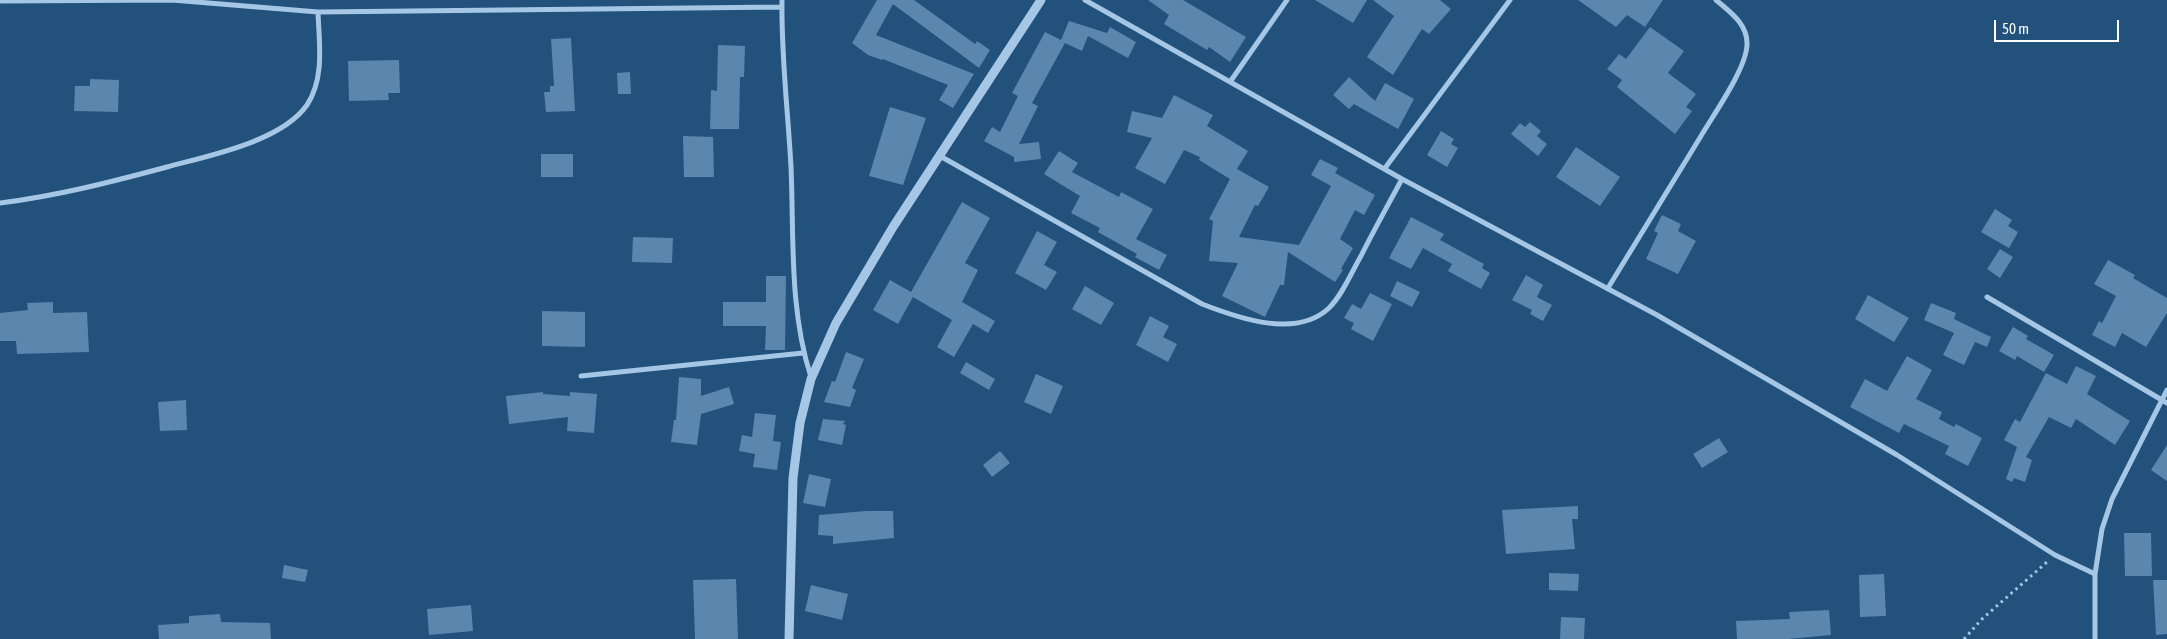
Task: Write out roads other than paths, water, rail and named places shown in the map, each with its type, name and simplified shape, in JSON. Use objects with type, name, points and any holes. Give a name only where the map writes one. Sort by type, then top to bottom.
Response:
[{"type":"street","points":[[0,1],[172,0],[318,12],[782,7]]},
{"type":"street","points":[[782,0],[783,74],[791,164],[796,292],[803,354],[811,379]]},
{"type":"street","points":[[790,639],[793,478],[800,423],[811,379],[836,323],[893,227],[1041,0]]},
{"type":"street","points":[[1085,0],[1402,179],[1657,315],[1897,455],[2055,555],[2095,574]]},
{"type":"street","points":[[1230,82],[1287,0]]},
{"type":"street","points":[[1385,168],[1510,0]]},
{"type":"street","points":[[1608,288],[1716,111],[1738,73],[1745,55],[1747,45],[1743,27],[1716,0]]},
{"type":"street","points":[[0,203],[86,188],[238,147],[271,133],[292,120],[306,105],[314,89],[320,62],[318,12]]},
{"type":"street","points":[[940,156],[1202,304],[1259,323],[1289,324],[1315,317],[1329,308],[1344,287],[1402,179]]},
{"type":"street","points":[[1987,296],[2164,402]]},
{"type":"street","points":[[581,376],[803,354]]},
{"type":"street","points":[[2095,639],[2095,574],[2102,529],[2112,499],[2164,402],[2167,390]]}]
